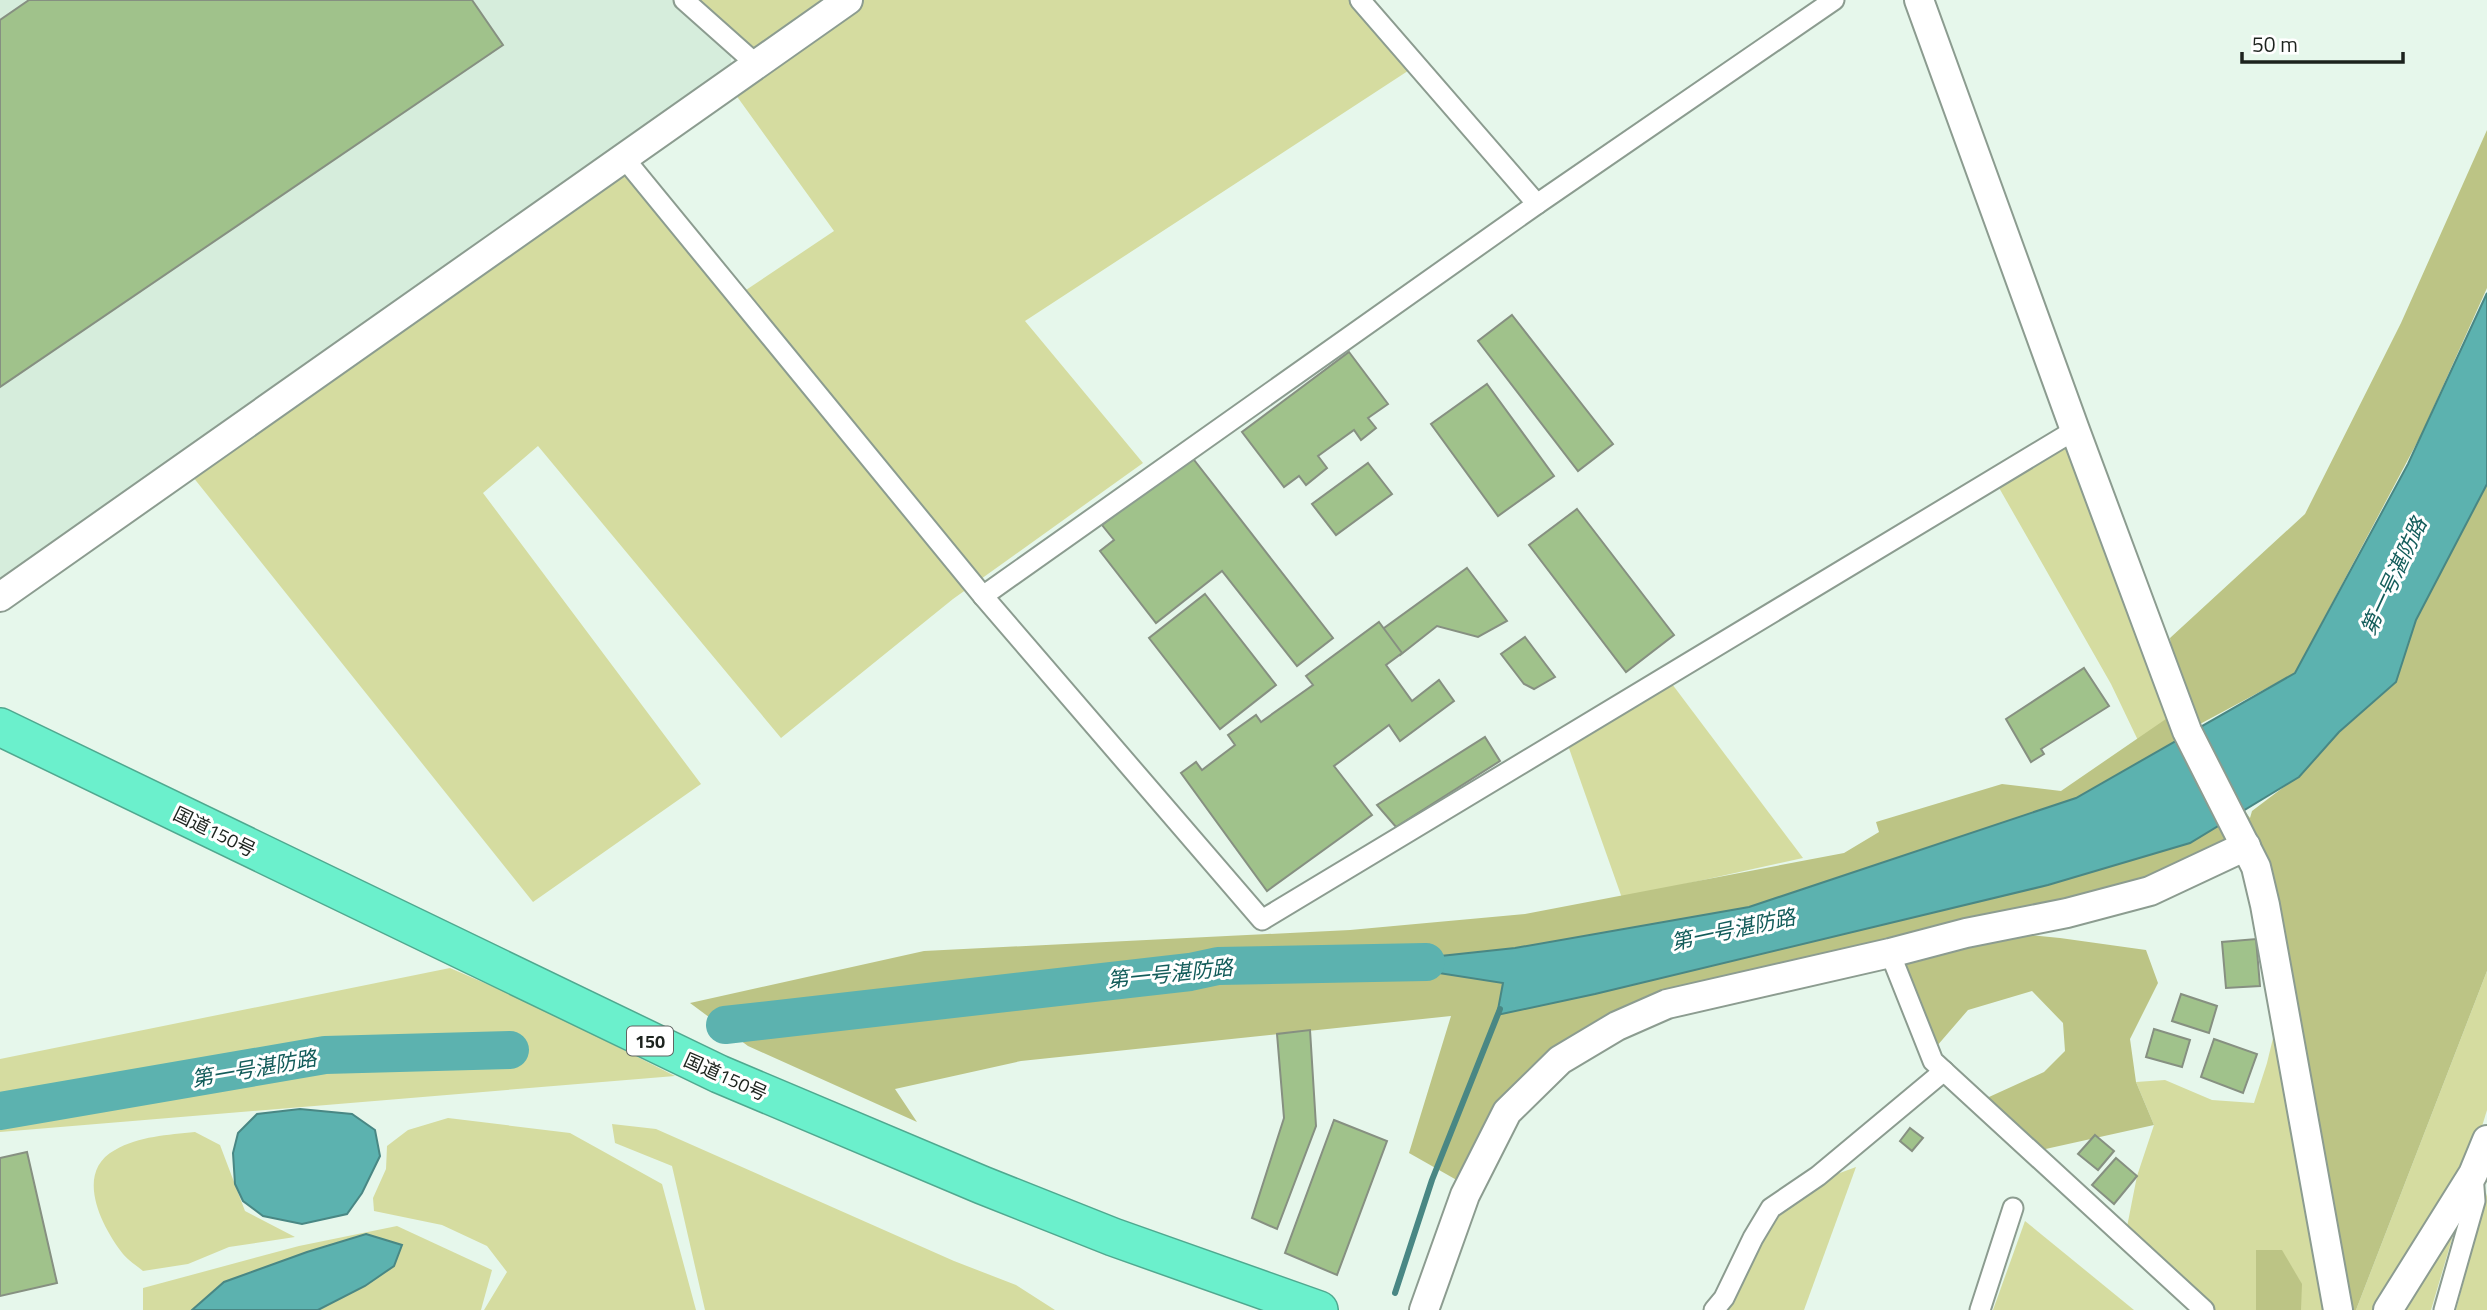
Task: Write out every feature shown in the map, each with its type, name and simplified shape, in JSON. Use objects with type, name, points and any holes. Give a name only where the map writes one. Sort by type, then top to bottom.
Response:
[{"type":"highway","name":"国道150号","points":[[0,727],[719,1074],[1113,1237],[1318,1310]]},
{"type":"street","points":[[684,0],[756,64]]},
{"type":"street","points":[[0,597],[848,0]]},
{"type":"street","points":[[1360,0],[1536,204]]},
{"type":"street","points":[[983,596],[1536,204],[1834,0]]},
{"type":"street","points":[[1919,0],[2187,731],[2256,867],[2338,1310]]},
{"type":"street","points":[[624,158],[983,596],[1262,920],[2075,430]]},
{"type":"street","points":[[1424,1310],[1465,1195],[1507,1112],[1560,1060],[1617,1026],[1667,1004],[1966,933],[2067,913],[2150,891],[2246,846]]},
{"type":"street","points":[[1890,953],[1933,1061],[2204,1310]]},
{"type":"street","points":[[1714,1310],[1728,1291],[1753,1238],[1771,1208],[1818,1176],[1944,1072]]},
{"type":"street","points":[[2388,1310],[2473,1174],[2487,1140]]},
{"type":"street","points":[[2444,1310],[2475,1201],[2473,1174]]},
{"type":"street","points":[[1980,1310],[2013,1208]]},
{"type":"shaded area","points":[[0,0],[673,0],[731,51],[731,69],[0,581]]},
{"type":"green space","points":[[688,0],[1360,0],[1417,65],[1025,321],[1143,463],[953,599],[781,738],[538,446],[483,493],[701,784],[533,902],[185,467],[624,158],[737,296],[834,231],[728,84],[756,65]]},
{"type":"green space","points":[[2487,130],[2487,288],[2421,435],[2295,673],[2187,731],[2250,818],[2252,811],[2289,783],[2339,732],[2396,682],[2416,620],[2487,484],[2487,971],[2356,1310],[2350,1310],[2243,842],[2143,891],[1982,930],[2146,950],[2158,983],[2130,1039],[2136,1082],[2154,1125],[2032,1152],[1978,1102],[2044,1072],[2065,1051],[2063,1023],[2032,991],[1968,1010],[1930,1054],[1894,964],[1618,1020],[1548,1071],[1469,1187],[1409,1153],[1451,1016],[1021,1061],[895,1089],[917,1122],[748,1046],[690,1003],[924,951],[1350,930],[1525,914],[1844,853],[1879,832],[1876,822],[2002,784],[2061,791],[2179,710],[2170,638],[2305,514],[2401,323]]},
{"type":"green space","points":[[2075,430],[2187,731],[2145,755],[2111,684],[1994,479]]},
{"type":"green space","points":[[1666,676],[1803,858],[1622,898],[1565,737]]},
{"type":"green space","points":[[450,968],[533,1004],[675,1076],[0,1132],[0,1059]]},
{"type":"green space","points":[[2487,971],[2487,1110],[2479,1136],[2375,1310],[2356,1310]]},
{"type":"green space","points":[[2282,1001],[2338,1310],[2202,1310],[2125,1237],[2137,1176],[2154,1125],[2136,1082],[2165,1080],[2212,1100],[2254,1103]]},
{"type":"green space","points":[[448,1118],[570,1133],[662,1184],[696,1310],[484,1310],[507,1272],[487,1246],[442,1225],[374,1211],[373,1198],[386,1169],[387,1146],[408,1130]]},
{"type":"green space","points":[[612,1124],[656,1129],[954,1261],[1016,1285],[1055,1310],[705,1310],[672,1166],[615,1143]]},
{"type":"green space","points":[[195,1132],[220,1145],[245,1211],[295,1237],[229,1247],[188,1264],[143,1271],[123,1254],[100,1215],[95,1200],[96,1172],[103,1160],[124,1145],[154,1137]]},
{"type":"green space","points":[[1856,1167],[1804,1310],[1714,1310],[1771,1208],[1802,1187]]},
{"type":"green space","points":[[2487,1193],[2487,1310],[2456,1310]]},
{"type":"green space","points":[[2025,1221],[2134,1310],[1993,1310]]},
{"type":"green space","points":[[2457,1222],[2431,1310],[2406,1310]]},
{"type":"green space","points":[[397,1226],[492,1270],[481,1310],[143,1310],[143,1288],[299,1246]]},
{"type":"green space","points":[[2256,1250],[2282,1250],[2302,1284],[2301,1310],[2256,1310]]},
{"type":"water","points":[[2487,293],[2487,484],[2416,620],[2396,682],[2339,732],[2299,777],[2190,843],[2048,885],[1497,1015],[1503,983],[1375,963],[1515,948],[1749,907],[2076,798],[2295,673],[2408,464]]},
{"type":"water","points":[[300,1109],[352,1114],[375,1130],[380,1156],[362,1193],[347,1214],[302,1224],[263,1216],[243,1201],[235,1184],[233,1153],[238,1133],[257,1114]]},
{"type":"water","points":[[366,1234],[402,1245],[394,1266],[365,1286],[318,1310],[192,1310],[224,1282]]},
{"type":"building","points":[[29,0],[472,0],[503,45],[0,387],[0,20]]},
{"type":"building","points":[[1512,315],[1613,444],[1578,471],[1478,341]]},
{"type":"building","points":[[1349,352],[1388,404],[1368,418],[1376,428],[1361,440],[1354,430],[1318,456],[1327,468],[1306,485],[1299,476],[1284,487],[1242,432]]},
{"type":"building","points":[[1487,384],[1554,476],[1498,516],[1431,424]]},
{"type":"building","points":[[1191,456],[1333,638],[1297,666],[1222,571],[1156,623],[1100,551],[1114,540],[1102,525]]},
{"type":"building","points":[[1368,463],[1392,494],[1336,535],[1312,504]]},
{"type":"building","points":[[1577,509],[1674,635],[1626,672],[1529,545]]},
{"type":"building","points":[[1467,568],[1507,621],[1478,637],[1437,626],[1400,655],[1380,631]]},
{"type":"building","points":[[1205,594],[1276,685],[1220,729],[1149,638]]},
{"type":"building","points":[[1379,622],[1402,653],[1386,665],[1412,701],[1439,680],[1454,701],[1400,741],[1389,725],[1334,766],[1372,815],[1267,891],[1181,773],[1196,762],[1202,770],[1235,745],[1228,735],[1256,715],[1261,722],[1313,685],[1306,676]]},
{"type":"building","points":[[1525,637],[1555,677],[1534,689],[1524,684],[1501,654]]},
{"type":"building","points":[[2084,668],[2109,706],[2041,749],[2044,754],[2031,762],[2006,719]]},
{"type":"building","points":[[1485,737],[1500,761],[1396,827],[1377,805]]},
{"type":"building","points":[[2256,939],[2260,986],[2226,988],[2222,942]]},
{"type":"building","points":[[2181,994],[2217,1006],[2209,1033],[2172,1021]]},
{"type":"building","points":[[2154,1029],[2190,1040],[2182,1067],[2146,1057]]},
{"type":"building","points":[[1310,1030],[1316,1126],[1277,1229],[1252,1218],[1284,1118],[1277,1034]]},
{"type":"building","points":[[2214,1039],[2257,1054],[2243,1093],[2201,1077]]},
{"type":"building","points":[[1334,1120],[1387,1141],[1337,1275],[1285,1253]]},
{"type":"building","points":[[1910,1128],[1923,1138],[1912,1151],[1900,1141]]},
{"type":"building","points":[[2095,1135],[2114,1151],[2098,1170],[2078,1154]]},
{"type":"building","points":[[27,1152],[57,1283],[0,1296],[0,1158]]},
{"type":"building","points":[[2116,1158],[2137,1176],[2114,1204],[2092,1185]]},
{"type":"waterway","name":"第一号湛防路","points":[[725,1025],[1190,972],[1218,966],[1426,962]]},
{"type":"waterway","points":[[1395,1293],[1432,1180],[1500,1009]]},
{"type":"waterway","name":"第一号湛防路","points":[[0,1111],[325,1055],[510,1050]]}]
